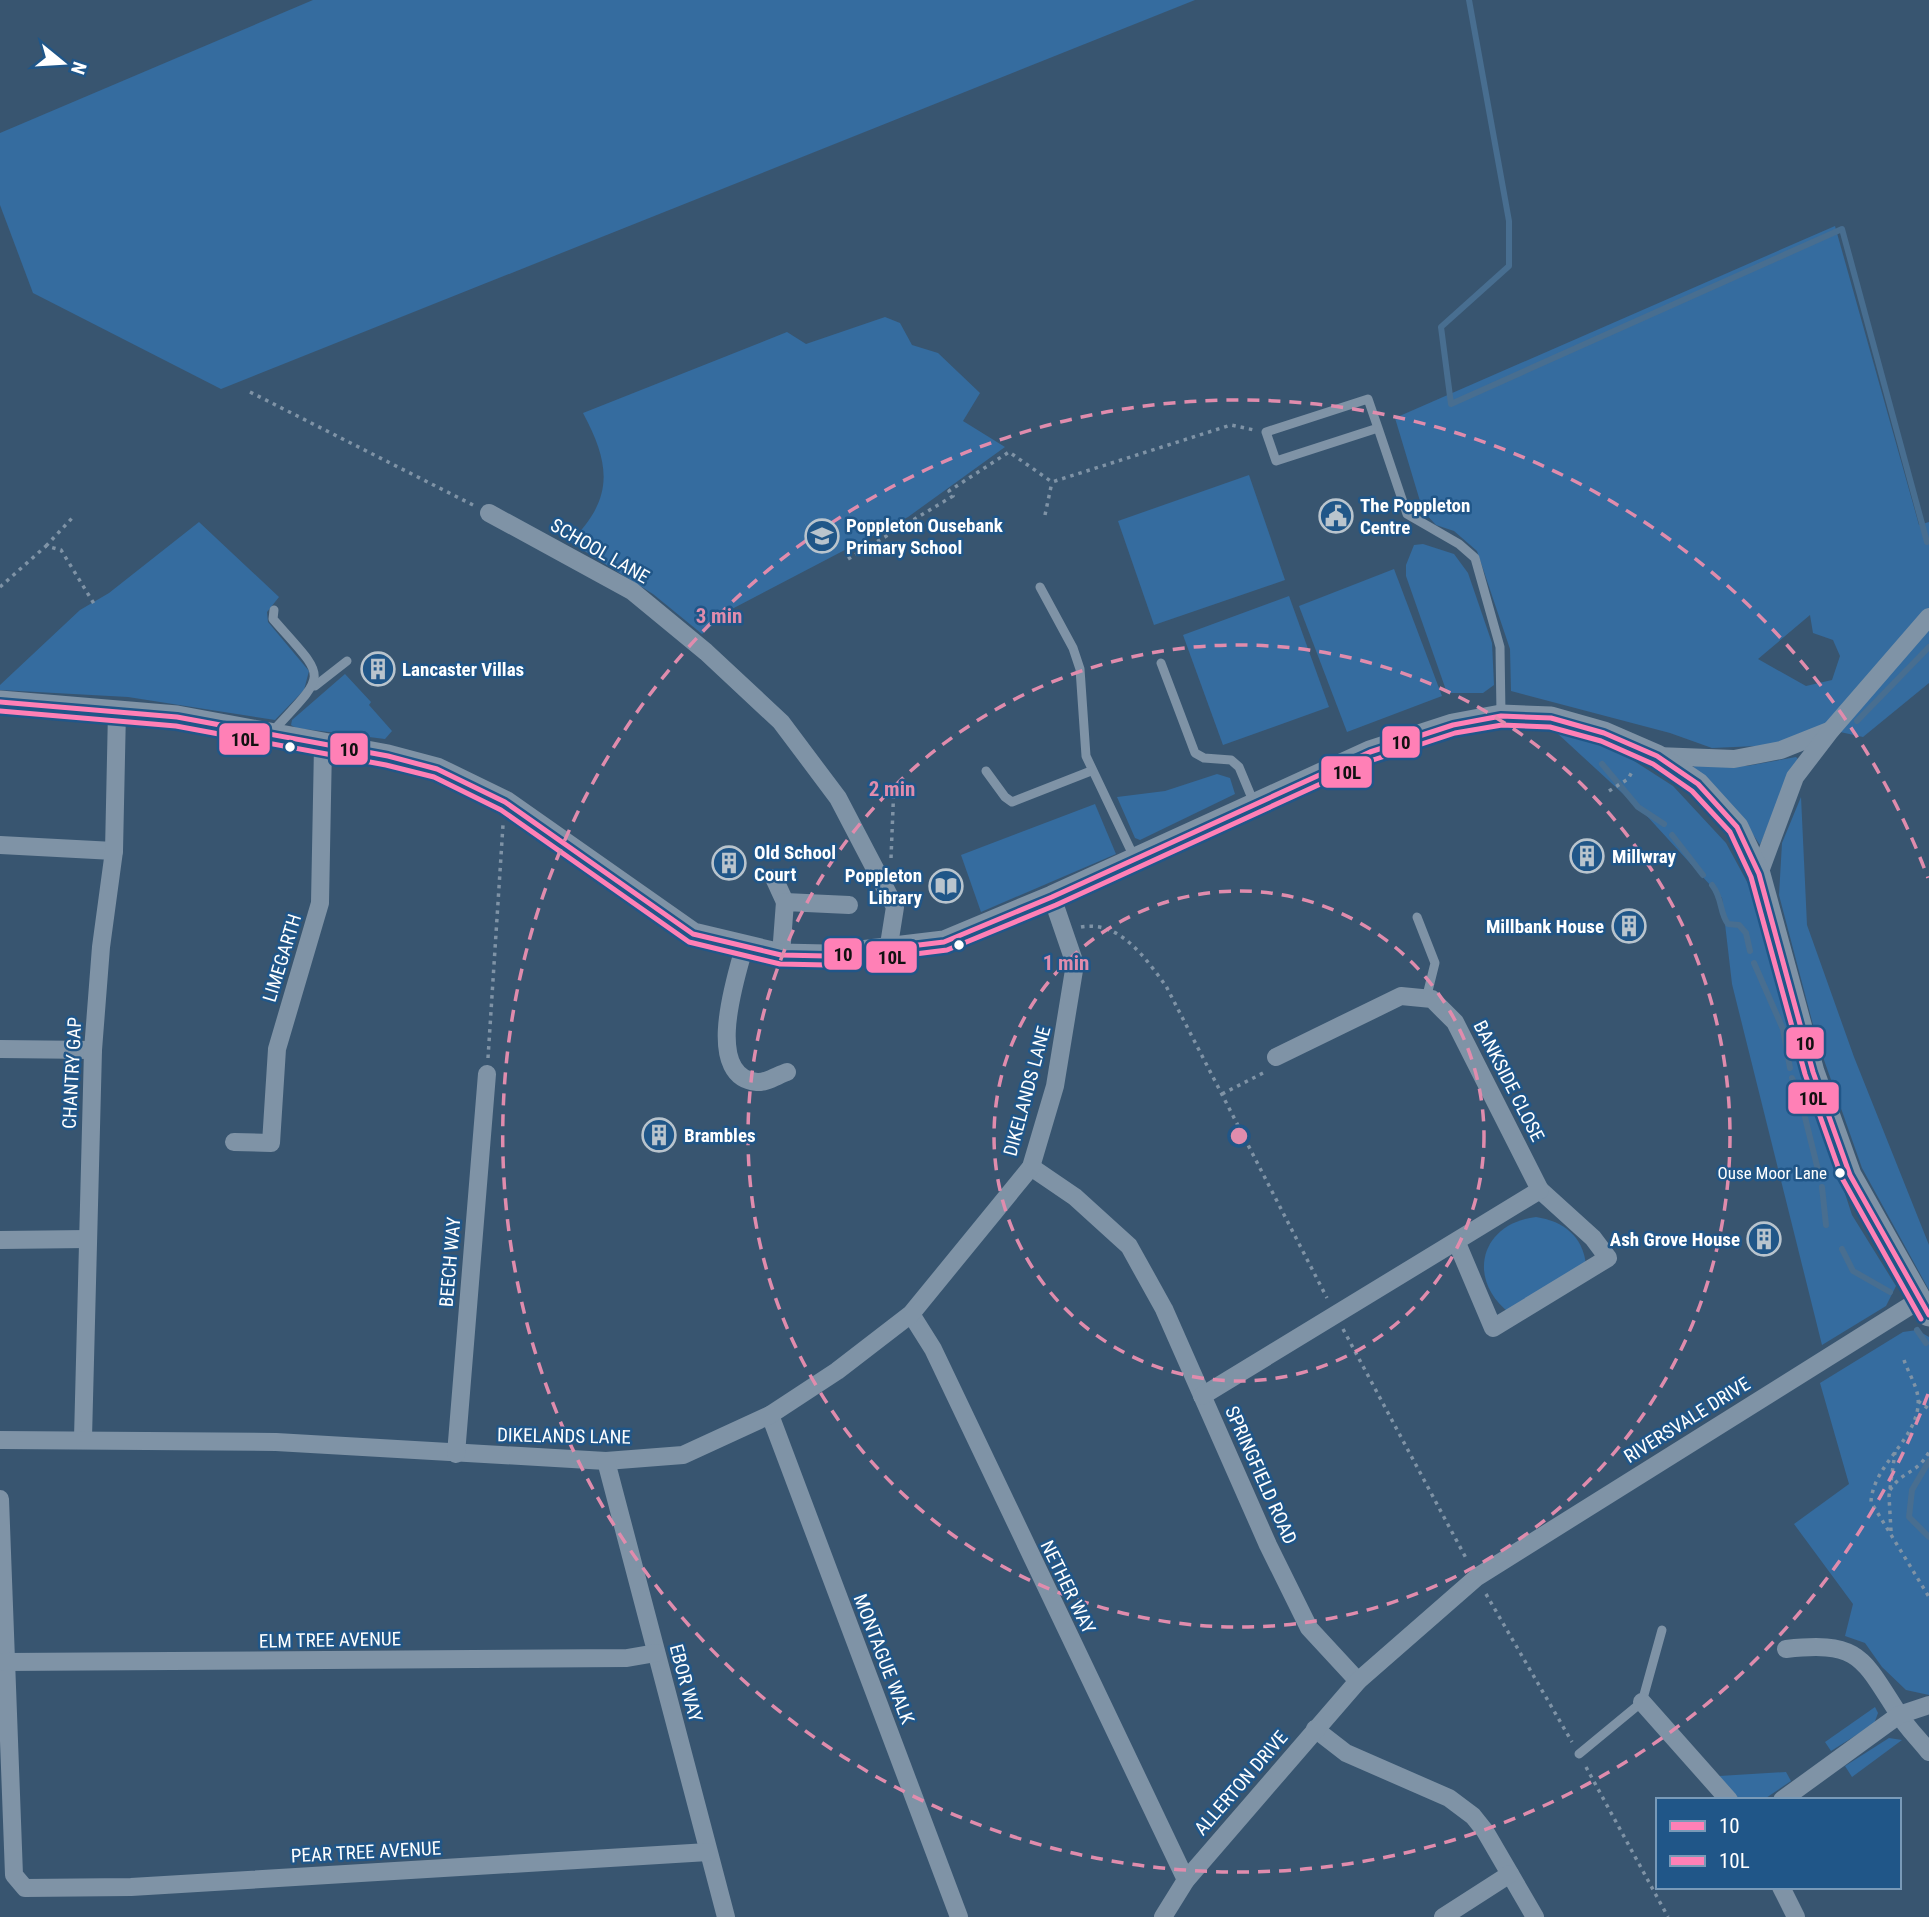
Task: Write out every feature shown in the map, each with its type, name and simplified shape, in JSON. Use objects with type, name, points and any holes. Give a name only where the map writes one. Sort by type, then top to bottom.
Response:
[{"type":"street","name":"SCHOOL LANE","points":[[489,513],[632,591],[706,652],[781,722],[838,798],[895,906],[888,951]]},
{"type":"street","points":[[1759,874],[1795,777],[1831,730],[1929,617]]},
{"type":"street","points":[[0,702],[177,716],[323,746],[388,756],[437,769],[505,802],[693,934],[781,955],[827,956],[888,951],[944,942],[1052,897],[1370,752],[1452,725],[1501,716],[1551,718],[1604,733],[1657,756],[1698,784],[1738,827],[1759,874],[1813,1072],[1850,1175],[1925,1307]]},
{"type":"street","name":"CHANTRY GAP","points":[[83,1438],[93,1050],[101,947],[114,851],[117,711]]},
{"type":"street","points":[[1657,756],[1734,758],[1781,750],[1831,730]]},
{"type":"street","name":"LIMEGARTH","points":[[234,1142],[271,1143],[277,1049],[320,904],[323,746]]},
{"type":"street","points":[[0,845],[114,851]]},
{"type":"street","points":[[774,878],[785,902],[781,955]]},
{"type":"street","name":"DIKELANDS LANE","points":[[0,1440],[83,1438],[276,1442],[606,1461],[684,1455],[770,1415],[837,1371],[911,1314],[1031,1167],[1055,1086],[1075,964],[1052,897]]},
{"type":"street","points":[[785,902],[849,905]]},
{"type":"street","points":[[744,948],[726,1012],[729,1059],[744,1079],[759,1083],[787,1072]]},
{"type":"street","points":[[1276,1058],[1401,996],[1426,999]]},
{"type":"street","name":"BANKSIDE CLOSE","points":[[1426,999],[1432,999],[1455,1022],[1540,1190],[1593,1238],[1608,1258],[1493,1328],[1457,1243]]},
{"type":"street","points":[[0,1049],[93,1050]]},
{"type":"street","name":"BEECH WAY","points":[[456,1454],[487,1074]]},
{"type":"street","name":"SPRINGFIELD ROAD","points":[[1031,1167],[1075,1197],[1129,1246],[1164,1309],[1268,1545],[1309,1628],[1358,1681]]},
{"type":"street","points":[[1202,1396],[1540,1190]]},
{"type":"street","points":[[0,1240],[88,1239]]},
{"type":"street","name":"RIVERSVALE DRIVE","points":[[1476,1577],[1925,1307]]},
{"type":"street","name":"NETHER WAY","points":[[911,1314],[933,1349],[1186,1880]]},
{"type":"street","name":"MONTAGUE WALK","points":[[770,1415],[959,1917]]},
{"type":"street","name":"EBOR WAY","points":[[606,1461],[726,1917]]},
{"type":"street","points":[[0,1499],[5,1662],[5,1781]]},
{"type":"street","points":[[1358,1681],[1476,1577]]},
{"type":"street","points":[[1786,1649],[1815,1646],[1843,1649],[1863,1660],[1877,1676],[1899,1715],[1929,1752]]},
{"type":"street","name":"ELM TREE AVENUE","points":[[5,1662],[627,1658],[656,1653]]},
{"type":"street","name":"ALLERTON DRIVE","points":[[1163,1917],[1186,1880],[1358,1681]]},
{"type":"street","points":[[1642,1702],[1727,1798]]},
{"type":"street","points":[[1785,1798],[1899,1715],[1929,1705]]},
{"type":"street","points":[[1315,1730],[1346,1753],[1449,1798],[1472,1816],[1485,1831],[1535,1917]]},
{"type":"street","name":"PEAR TREE AVENUE","points":[[5,1781],[13,1875],[25,1888],[131,1888],[708,1852]]},
{"type":"street","points":[[1443,1917],[1510,1874]]},
{"type":"street","points":[[1782,1889],[1796,1917]]},
{"type":"lane","points":[[1378,428],[1276,461],[1266,432],[1368,399],[1378,428],[1407,514],[1459,544],[1475,558],[1500,647],[1501,716]]},
{"type":"lane","points":[[1040,587],[1073,648],[1080,669],[1082,733],[1091,771],[1135,859]]},
{"type":"lane","points":[[274,610],[273,619],[312,664],[317,677],[314,687]]},
{"type":"lane","points":[[270,735],[314,687],[347,661]]},
{"type":"lane","points":[[1161,663],[1195,753],[1204,758],[1231,760],[1238,767],[1255,804]]},
{"type":"lane","points":[[986,771],[1005,797],[1012,802],[1091,771]]},
{"type":"lane","points":[[1417,917],[1435,963],[1426,999]]},
{"type":"lane","points":[[1579,1754],[1642,1702],[1662,1630]]},
{"type":"path","points":[[250,393],[489,513]]},
{"type":"path","points":[[1052,482],[1231,425],[1266,432]]},
{"type":"path","points":[[848,559],[953,496],[948,491],[1010,452],[1052,482]]},
{"type":"path","points":[[1045,515],[1052,482]]},
{"type":"path","points":[[0,587],[46,546],[74,516]]},
{"type":"path","points":[[46,546],[61,550],[96,607]]},
{"type":"path","points":[[1609,791],[1628,779]]},
{"type":"path","points":[[890,865],[894,784]]},
{"type":"path","points":[[487,1074],[505,802]]},
{"type":"path","points":[[1065,930],[1091,925],[1111,932],[1139,948],[1166,986],[1335,1314],[1476,1577],[1579,1754],[1668,1917]]},
{"type":"path","points":[[1222,1094],[1272,1068],[1276,1058]]},
{"type":"path","points":[[1904,1360],[1918,1401],[1929,1409]]},
{"type":"path","points":[[1918,1401],[1910,1427],[1871,1494],[1874,1508],[1892,1533],[1929,1597]]},
{"type":"path","points":[[1892,1533],[1889,1492],[1895,1449]]},
{"type":"path","points":[[1889,1492],[1898,1478],[1915,1472],[1929,1452]]},
{"type":"shaded area","points":[[313,0],[1195,0],[221,389],[33,293],[0,205],[0,133]]},
{"type":"shaded area","points":[[1835,226],[1919,525],[1929,522],[1929,683],[1863,737],[1831,730],[1779,745],[1712,748],[1670,733],[1511,691],[1510,649],[1477,551],[1454,531],[1436,525],[1423,511],[1395,418]],"holes":[[[1810,615],[1813,633],[1833,640],[1840,656],[1832,680],[1806,686],[1758,659]]]},
{"type":"shaded area","points":[[885,317],[900,323],[912,345],[938,353],[980,393],[963,421],[1005,447],[908,517],[732,609],[702,634],[653,594],[570,542],[595,511],[604,481],[599,449],[583,413],[787,332],[806,344]]},
{"type":"shaded area","points":[[1249,475],[1285,580],[1154,625],[1118,521]]},
{"type":"shaded area","points":[[199,522],[279,597],[267,612],[268,622],[309,671],[304,690],[275,720],[128,697],[0,690],[0,685],[80,610],[109,593]]},
{"type":"shaded area","points":[[1423,544],[1454,554],[1468,573],[1492,643],[1494,685],[1483,693],[1447,693],[1406,576],[1406,565],[1414,545]]},
{"type":"shaded area","points":[[1394,569],[1442,696],[1347,732],[1299,606]]},
{"type":"shaded area","points":[[1289,596],[1329,707],[1223,745],[1183,635]]},
{"type":"shaded area","points":[[345,674],[371,702],[369,705],[392,731],[385,739],[296,728],[291,725],[292,720]]},
{"type":"shaded area","points":[[1557,733],[1617,750],[1673,786],[1726,843],[1758,902],[1792,1031],[1852,1215],[1896,1286],[1886,1306],[1822,1345],[1732,984],[1722,898],[1646,815]]},
{"type":"shaded area","points":[[1796,757],[1799,760],[1782,792],[1760,845],[1742,818],[1691,769],[1696,765],[1747,766]]},
{"type":"shaded area","points":[[1217,774],[1230,778],[1235,794],[1140,840],[1135,838],[1117,797],[1165,791]]},
{"type":"shaded area","points":[[1801,797],[1807,925],[1854,1057],[1929,1245],[1929,1290],[1862,1168],[1817,1040],[1779,895],[1782,843]]},
{"type":"shaded area","points":[[1095,804],[1116,854],[981,912],[961,855]]},
{"type":"shaded area","points":[[1536,1217],[1555,1222],[1570,1232],[1581,1246],[1586,1265],[1511,1314],[1497,1301],[1488,1286],[1484,1271],[1485,1256],[1491,1242],[1502,1230],[1517,1222]]},
{"type":"shaded area","points":[[1917,1330],[1929,1337],[1929,1695],[1906,1690],[1882,1667],[1865,1643],[1845,1636],[1853,1604],[1794,1524],[1849,1484],[1820,1383],[1903,1332]]},
{"type":"shaded area","points":[[1875,1707],[1878,1713],[1874,1724],[1831,1751],[1825,1742]]},
{"type":"shaded area","points":[[1889,1738],[1902,1740],[1852,1777],[1845,1766]]},
{"type":"shaded area","points":[[1786,1772],[1791,1781],[1766,1798],[1745,1798],[1736,1797],[1719,1776]]},
{"type":"waterway","points":[[1469,0],[1509,221],[1509,266],[1441,327],[1451,404],[1842,229],[1927,542]]},
{"type":"waterway","points":[[1857,721],[1929,647]]},
{"type":"waterway","points":[[1602,764],[1638,807],[1664,824]]},
{"type":"waterway","points":[[1672,835],[1703,875]]},
{"type":"waterway","points":[[1712,885],[1725,919],[1728,924],[1739,925],[1746,933],[1750,951]]},
{"type":"waterway","points":[[1754,963],[1783,1029],[1790,1068]]},
{"type":"waterway","points":[[1792,1078],[1799,1093],[1819,1174]]},
{"type":"waterway","points":[[1822,1187],[1826,1225]]},
{"type":"waterway","points":[[1842,1249],[1853,1271],[1890,1292]]},
{"type":"waterway","points":[[1917,1330],[1926,1343]]},
{"type":"waterway","points":[[1929,1461],[1912,1490],[1909,1517],[1929,1537]]},
{"type":"transit line","name":"10","points":[[0,702],[177,717],[388,756],[437,769],[505,802],[693,934],[781,955],[827,956],[944,942],[1052,897],[1370,752],[1453,725],[1501,716],[1551,718],[1604,733],[1657,756],[1698,784],[1737,827],[1759,874],[1813,1072],[1850,1175],[1929,1315]]},
{"type":"transit line","name":"10L","points":[[0,711],[176,726],[386,765],[434,777],[501,810],[689,942],[780,964],[827,965],[947,950],[1056,905],[1373,760],[1455,733],[1502,725],[1550,727],[1601,741],[1653,764],[1692,791],[1730,832],[1751,877],[1805,1074],[1842,1178],[1921,1319]]},
{"type":"place","name":"The Poppleton Centre","points":[[1336,516]]},
{"type":"place","name":"Poppleton Ousebank Primary School","points":[[822,536]]},
{"type":"place","name":"Lancaster Villas","points":[[378,669]]},
{"type":"place","name":"Millwray","points":[[1587,856]]},
{"type":"place","name":"Old School Court","points":[[729,863]]},
{"type":"place","name":"Poppleton Library","points":[[946,886]]},
{"type":"place","name":"Millbank House","points":[[1629,926]]},
{"type":"place","name":"Brambles","points":[[659,1135]]},
{"type":"place","name":"Ouse Moor Lane","points":[[1840,1173]]},
{"type":"place","name":"Ash Grove House","points":[[1764,1239]]}]
